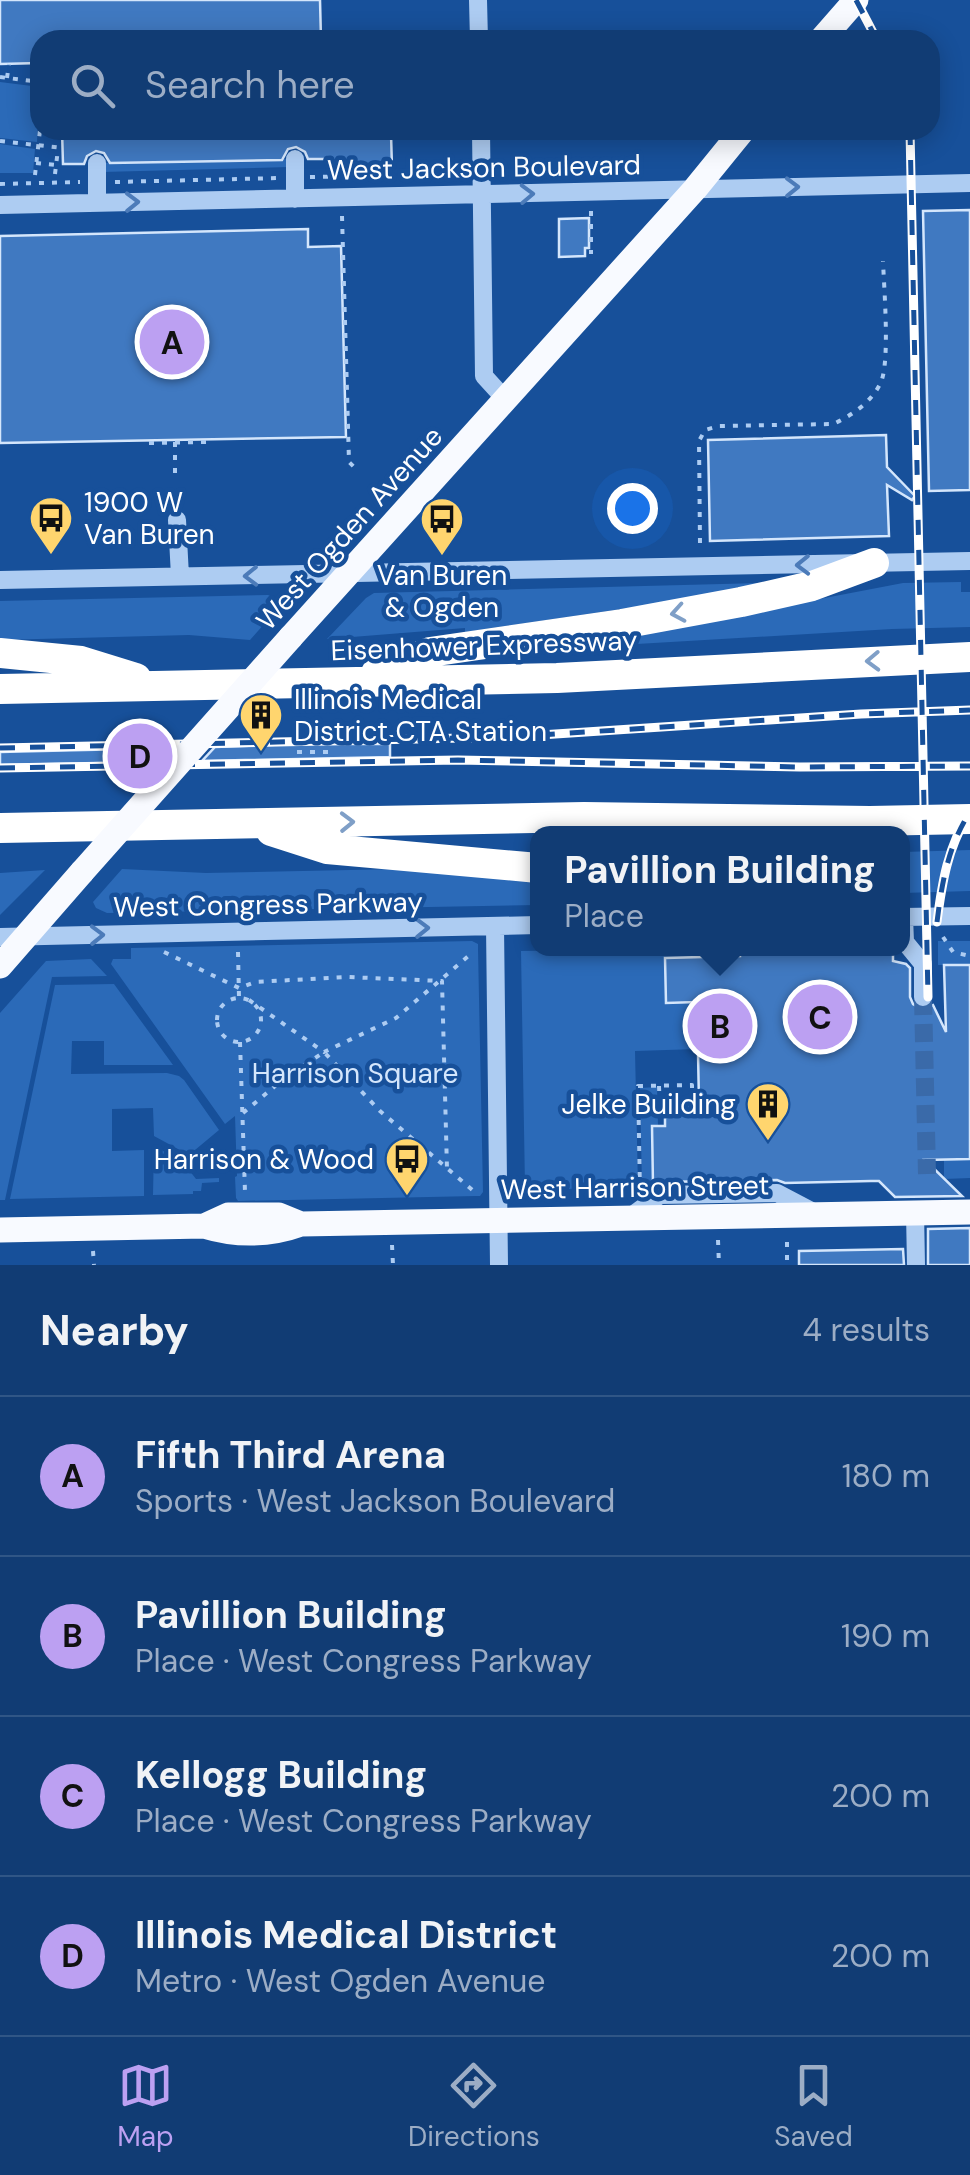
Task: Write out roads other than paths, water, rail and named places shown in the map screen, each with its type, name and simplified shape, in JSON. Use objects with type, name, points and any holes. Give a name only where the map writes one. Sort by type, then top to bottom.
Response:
[{"type":"highway","points":[[354,682],[430,652],[741,602],[812,586],[874,563]]},
{"type":"highway","points":[[0,654],[81,661],[162,686]]},
{"type":"highway","name":"Eisenhower Expressway","points":[[0,689],[557,678],[970,657]]},
{"type":"highway","points":[[3,829],[584,817],[970,819]]},
{"type":"highway","points":[[250,824],[327,849],[530,867]]},
{"type":"main road","points":[[830,30],[856,0]]},
{"type":"main road","name":"West Ogden Avenue","points":[[0,966],[735,140]]},
{"type":"main road","name":"West Harrison Street","points":[[0,1230],[204,1226],[228,1215],[279,1214],[301,1224],[970,1212]]},
{"type":"street","points":[[478,0],[479,30]]},
{"type":"street","points":[[480,140],[484,376],[505,399]]},
{"type":"street","points":[[295,199],[296,160]]},
{"type":"street","points":[[97,163],[97,203]]},
{"type":"street","name":"West Jackson Boulevard","points":[[0,205],[970,183]]},
{"type":"street","points":[[177,520],[180,576]]},
{"type":"street","points":[[0,580],[970,561]]},
{"type":"street","points":[[910,917],[970,916]]},
{"type":"street","points":[[495,926],[499,1265]]},
{"type":"street","name":"West Congress Parkway","points":[[0,938],[530,926]]},
{"type":"street","points":[[910,948],[922,964],[923,997]]},
{"type":"street","points":[[915,1212],[916,1265]]},
{"type":"tunnel","points":[[923,997],[927,1174]]},
{"type":"railway","points":[[856,0],[872,30]]},
{"type":"railway","points":[[910,140],[928,997]]},
{"type":"railway","points":[[0,748],[510,737],[970,710]]},
{"type":"railway","points":[[0,768],[458,760],[970,766]]},
{"type":"railway","points":[[937,922],[947,865],[970,812]]},
{"type":"place","name":"Fifth Third Arena","points":[[172,342]]},
{"type":"place","name":"1900 W Van Buren","points":[[51,556]]},
{"type":"place","name":"Van Buren & Ogden","points":[[442,557]]},
{"type":"place","name":"Illinois Medical District CTA Station","points":[[261,753]]},
{"type":"place","name":"Illinois Medical District","points":[[140,756]]},
{"type":"place","name":"Kellogg Building","points":[[820,1017]]},
{"type":"place","name":"Pavillion Building","points":[[720,1026]]},
{"type":"place","name":"Jelke Building","points":[[768,1142]]},
{"type":"place","name":"Harrison & Wood","points":[[407,1197]]},
{"type":"park label","name":"Harrison Square","points":[[355,1073]]}]
